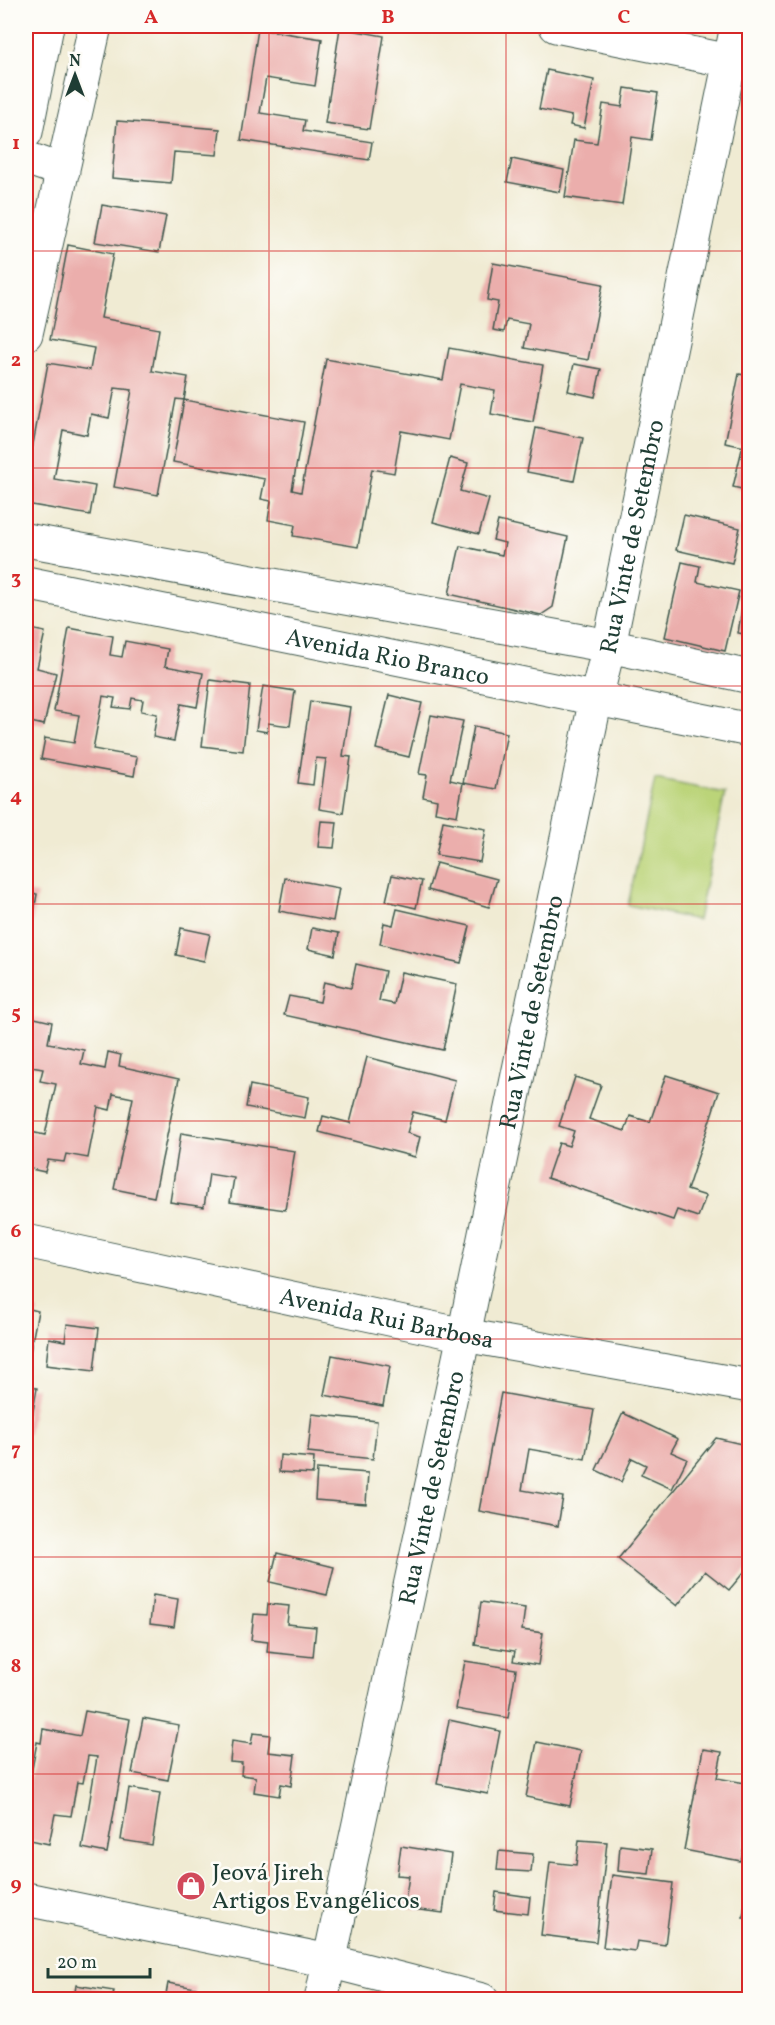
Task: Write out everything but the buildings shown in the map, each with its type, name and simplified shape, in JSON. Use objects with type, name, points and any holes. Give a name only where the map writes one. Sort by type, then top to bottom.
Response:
[{"type":"street","points":[[26,132],[47,26]]},
{"type":"street","points":[[27,324],[95,26]]},
{"type":"street","points":[[556,26],[740,63]]},
{"type":"street","name":"Rua Vinte de Setembro","points":[[321,2000],[464,1335],[596,698],[740,63],[737,26]]},
{"type":"street","points":[[26,158],[63,171]]},
{"type":"street","name":"Avenida Rio Branco","points":[[26,540],[609,646],[750,677]]},
{"type":"street","name":"Avenida Rio Branco","points":[[26,583],[750,730]]},
{"type":"street","name":"Avenida Rui Barbosa","points":[[26,1242],[464,1335],[750,1386]]},
{"type":"street","points":[[26,1899],[329,1961],[482,2000]]},
{"type":"green space","points":[[655,779],[725,793],[698,920],[628,905]]},
{"type":"place","name":"Jeová Jireh Artigos Evangélicos","points":[[191,1886]]}]
